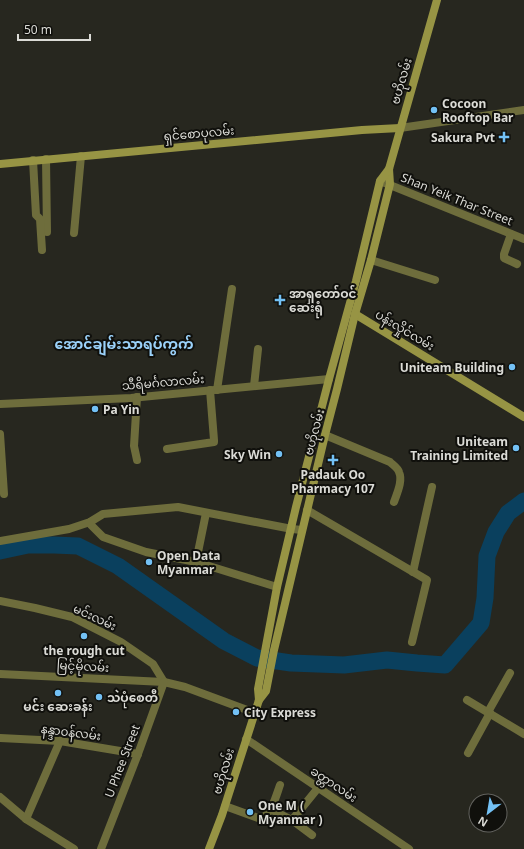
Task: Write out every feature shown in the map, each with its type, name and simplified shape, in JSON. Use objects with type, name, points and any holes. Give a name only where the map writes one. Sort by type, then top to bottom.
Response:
[{"type":"main road","name":"ဗဟိုလမ်း","points":[[209,849],[225,806],[255,713],[258,700],[258,689],[264,678],[274,650],[324,435],[390,184],[389,169],[437,0]]},
{"type":"main road","name":"ရှင်စောပုလမ်း","points":[[0,164],[362,130],[400,128]]},
{"type":"main road","name":"ဗဟိုလမ်း","points":[[264,678],[266,648],[277,587],[296,507],[328,379],[356,281],[380,180],[389,169]]},
{"type":"main road","name":"ပန်းလှိုင်လမ်း","points":[[355,314],[524,417]]},
{"type":"street","points":[[400,128],[524,110]]},
{"type":"street","points":[[74,233],[81,156]]},
{"type":"street","points":[[46,159],[47,232]]},
{"type":"street","points":[[33,160],[36,215],[40,219],[42,250]]},
{"type":"street","name":"Shan Yeik Thar Street","points":[[380,180],[524,239]]},
{"type":"street","points":[[511,234],[504,258],[517,264]]},
{"type":"street","points":[[371,260],[435,280]]},
{"type":"street","points":[[167,449],[214,442],[214,390],[232,289]]},
{"type":"street","points":[[254,386],[258,349]]},
{"type":"street","name":"သီရိမင်္ဂလာလမ်း","points":[[0,404],[137,397],[328,379]]},
{"type":"street","points":[[137,397],[134,446],[137,460]]},
{"type":"street","points":[[0,434],[4,494]]},
{"type":"street","points":[[324,435],[390,462],[400,473],[401,479],[394,502]]},
{"type":"street","points":[[413,572],[432,487]]},
{"type":"street","points":[[0,541],[69,529],[90,522],[103,514],[178,507],[302,530]]},
{"type":"street","points":[[307,510],[428,580],[412,642]]},
{"type":"street","points":[[196,562],[206,513]]},
{"type":"street","points":[[90,522],[91,525],[103,537],[146,552],[196,562],[277,587]]},
{"type":"street","name":"မင်းလမ်း","points":[[0,601],[72,617],[121,642],[153,664],[164,682]]},
{"type":"street","points":[[468,753],[510,673]]},
{"type":"street","name":"မြင့်မိုလမ်း","points":[[0,674],[164,682],[191,689],[255,713]]},
{"type":"street","name":"U Phee Street","points":[[101,849],[164,682]]},
{"type":"street","points":[[467,700],[524,734]]},
{"type":"street","name":"နန္ဒာ၀န်လမ်း","points":[[0,738],[60,741],[138,754]]},
{"type":"street","name":"ခတ္တာလမ်း","points":[[246,739],[409,849]]},
{"type":"street","points":[[26,819],[60,741]]},
{"type":"street","points":[[225,806],[261,819],[270,809],[280,785]]},
{"type":"street","points":[[292,820],[318,788]]},
{"type":"street","points":[[0,798],[26,819],[74,849]]},
{"type":"street","points":[[270,809],[292,820],[312,835]]},
{"type":"waterway","points":[[0,551],[28,545],[78,546],[118,566],[224,641],[257,658],[291,663],[344,665],[387,660],[445,665],[481,623],[485,598],[487,556],[496,532],[508,513],[524,501]]},
{"type":"place","name":"Cocoon Rooftop Bar","points":[[434,110]]},
{"type":"place","name":"Sakura Pvt","points":[[504,137]]},
{"type":"place","name":"အာရှတော်ဝင် ဆေးရုံ","points":[[280,300]]},
{"type":"place","name":"Uniteam Building","points":[[512,367]]},
{"type":"place","name":"Pa Yin","points":[[95,409]]},
{"type":"place","name":"Uniteam Training Limited","points":[[516,448]]},
{"type":"place","name":"Sky Win","points":[[279,454]]},
{"type":"place","name":"Padauk Oo Pharmacy 107","points":[[333,460]]},
{"type":"place","name":"Open Data Myanmar","points":[[149,562]]},
{"type":"place","name":"the rough cut","points":[[84,636]]},
{"type":"place","name":"မင်း ဆေးခန်း","points":[[58,693]]},
{"type":"place","name":"သဲပုံစေတီ","points":[[99,697]]},
{"type":"place","name":"City Express","points":[[236,712]]},
{"type":"place","name":"One M ( Myanmar )","points":[[250,812]]},
{"type":"district","name":"အောင်ချမ်းသာရပ်ကွက်","points":[[124,343]]}]
